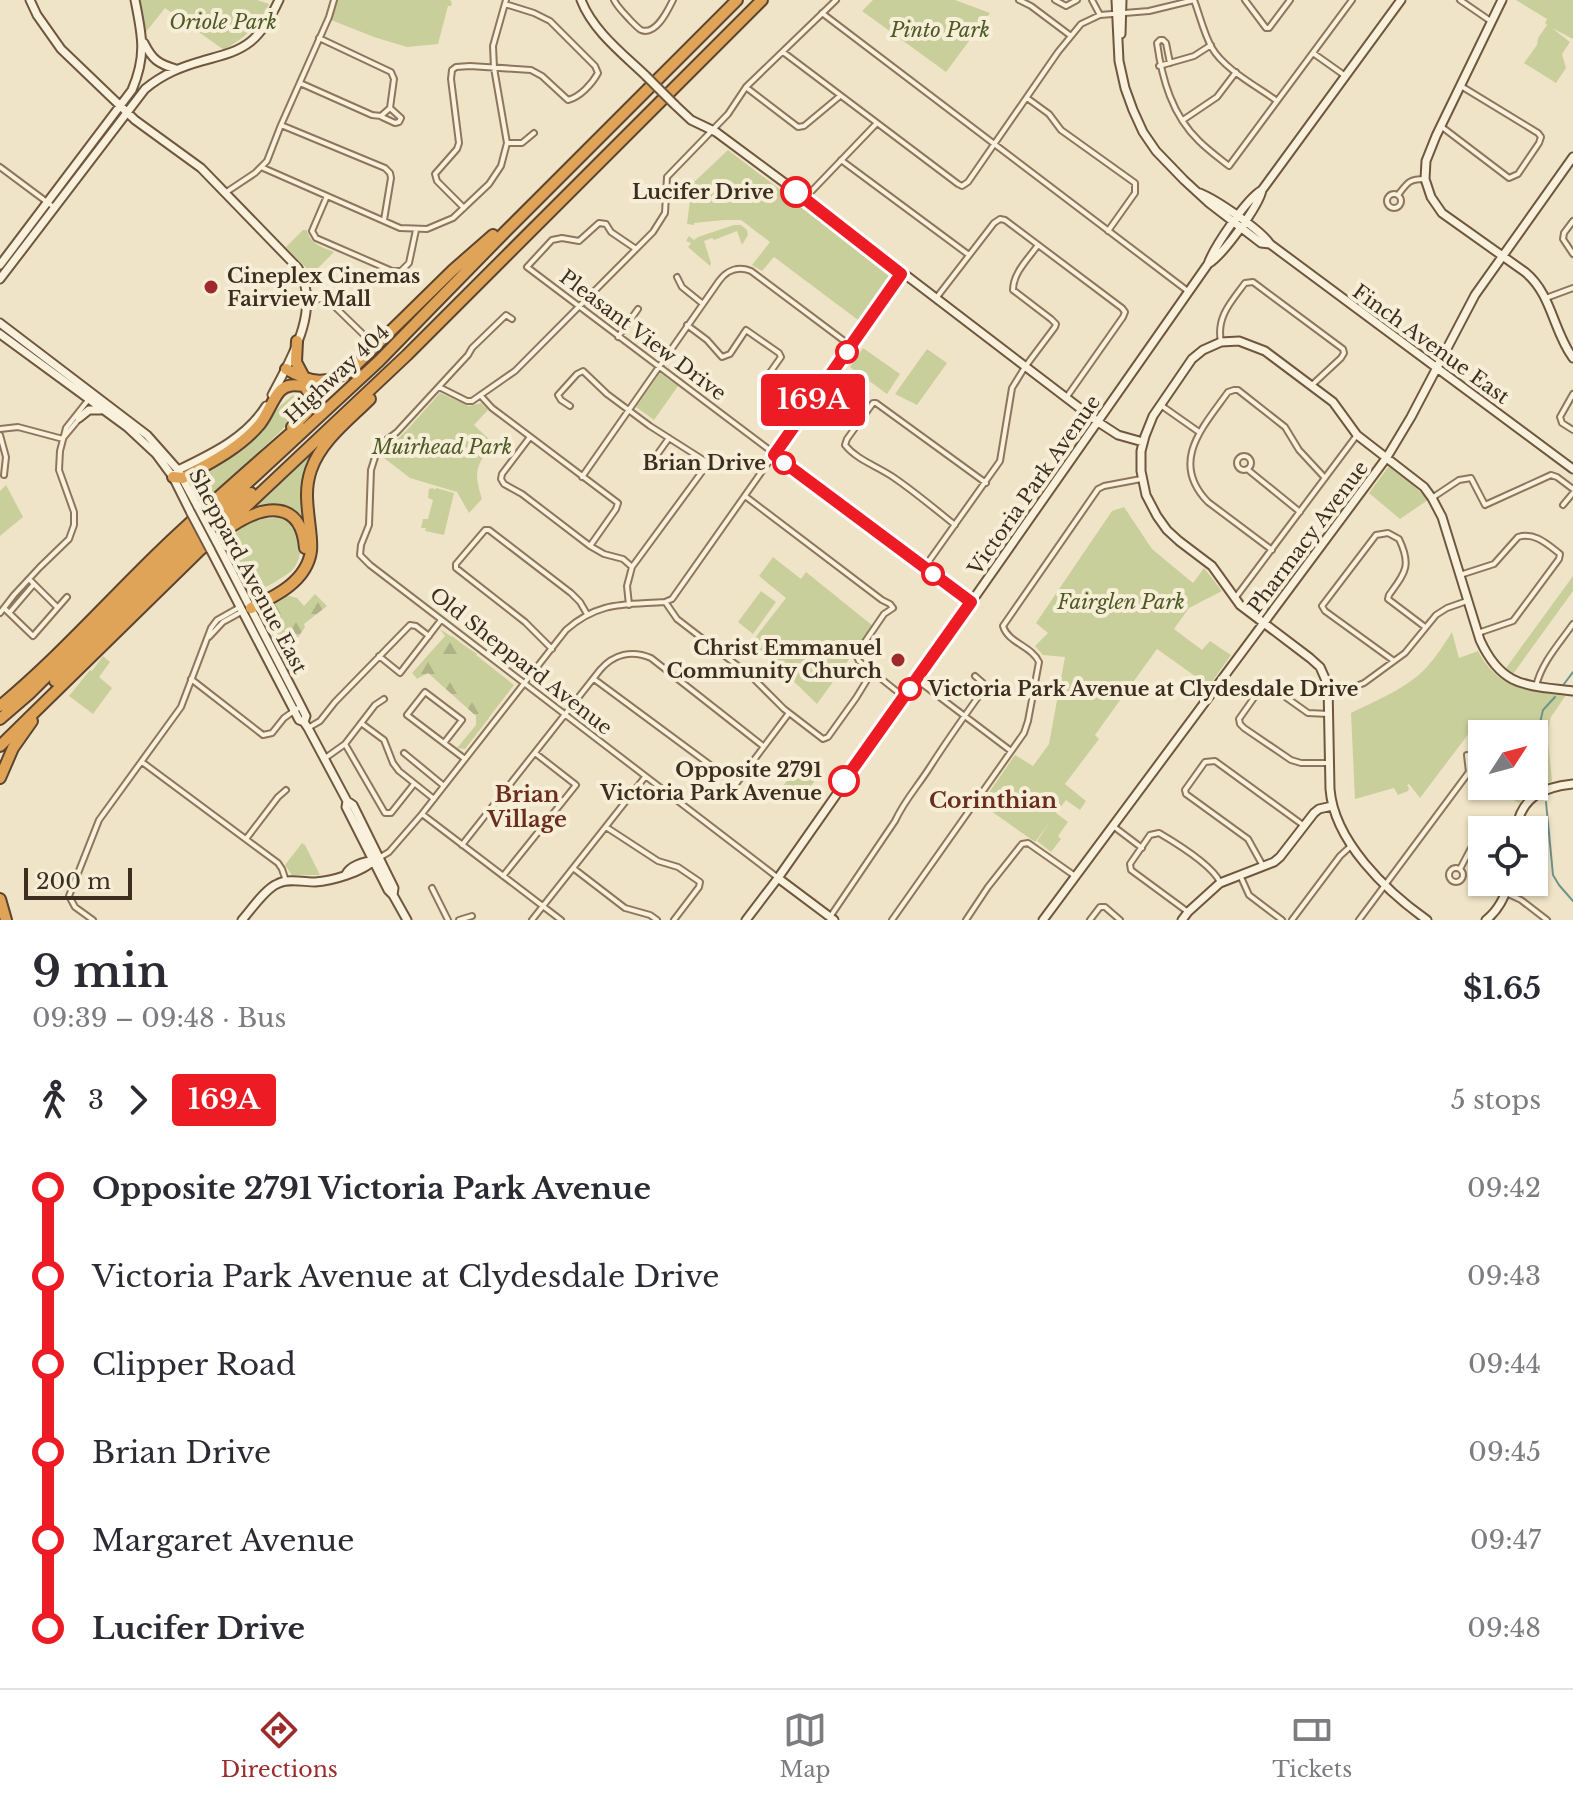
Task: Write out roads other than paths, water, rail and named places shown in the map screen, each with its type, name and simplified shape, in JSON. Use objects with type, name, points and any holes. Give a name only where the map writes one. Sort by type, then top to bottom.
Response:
[{"type":"highway","name":"Highway 404","points":[[23,700],[230,497],[379,361],[737,0]]},
{"type":"highway","name":"Highway 404","points":[[0,746],[407,355],[762,0]]},
{"type":"highway","points":[[178,475],[250,436],[281,389],[304,382],[329,381],[352,369],[453,270],[501,228],[515,222]]},
{"type":"highway","points":[[0,706],[35,676],[219,496],[432,307]]},
{"type":"highway","points":[[162,549],[196,513],[306,414],[311,396],[296,362],[297,341]]},
{"type":"highway","points":[[243,608],[287,587],[303,573],[312,547],[306,501],[316,459],[331,438],[392,376],[407,355]]},
{"type":"highway","points":[[284,372],[304,382]]},
{"type":"highway","name":"Highway 404","points":[[0,737],[170,567],[350,408]]},
{"type":"highway","points":[[209,548],[254,513],[279,511],[294,519],[304,537],[306,550],[300,566],[290,578],[243,608]]},
{"type":"highway","points":[[0,699],[86,624]]},
{"type":"highway","points":[[0,778],[22,734],[78,669]]},
{"type":"highway","points":[[0,719],[23,700]]},
{"type":"highway","points":[[0,725],[23,700]]},
{"type":"highway","points":[[0,899],[6,920]]},
{"type":"street","points":[[30,0],[61,49],[145,128],[201,168],[298,268],[304,281],[308,300],[303,323],[284,372],[261,413],[248,429],[231,442],[178,475]]},
{"type":"street","points":[[135,0],[143,41],[150,55],[156,62],[177,69]]},
{"type":"street","points":[[0,279],[52,205],[145,89],[158,78],[177,69],[227,54],[251,41],[265,26],[279,0]]},
{"type":"street","points":[[225,193],[267,161],[334,0]]},
{"type":"street","points":[[581,0],[585,11],[603,34],[691,120],[712,131],[805,198],[1098,422],[1118,435],[1143,442]]},
{"type":"street","points":[[614,0],[637,27],[648,31],[669,10],[673,0]]},
{"type":"street","points":[[512,319],[506,315],[472,348],[439,387],[472,401],[515,371],[653,232],[665,213],[667,177],[728,114],[746,87],[836,0]]},
{"type":"street","points":[[1019,0],[1071,36]]},
{"type":"street","points":[[1031,6],[1035,0]]},
{"type":"street","points":[[1055,0],[1065,6],[1077,0]]},
{"type":"street","points":[[1092,0],[1100,15]]},
{"type":"street","name":"Finch Avenue East","points":[[1116,0],[1125,88],[1143,132],[1168,165],[1209,203],[1239,222],[1261,243],[1270,244],[1573,469]]},
{"type":"street","name":"Finch Avenue East","points":[[1119,13],[1122,0]]},
{"type":"street","points":[[783,52],[962,186],[968,182],[1071,36],[1081,24],[1100,15],[1167,8],[1194,0],[1217,55],[1277,101]]},
{"type":"street","points":[[1245,0],[1266,28],[1290,0]]},
{"type":"street","points":[[1170,63],[1166,43],[1160,40],[1157,43],[1159,66],[1182,121],[1198,140],[1229,166],[1352,0]]},
{"type":"street","name":"Victoria Park Avenue","points":[[746,920],[1189,292],[1211,255],[1260,198],[1262,190],[1401,0]]},
{"type":"street","points":[[1460,0],[1492,22]]},
{"type":"street","points":[[1502,0],[1426,161],[1425,179],[1431,197],[1442,213],[1531,276],[1546,298],[1573,358]]},
{"type":"street","points":[[261,167],[400,228],[416,230],[453,218],[464,208],[496,175],[505,155],[507,143],[494,68],[493,46],[506,2],[550,21],[595,66],[598,73],[575,98],[568,100],[531,70],[494,68],[470,66],[452,70],[459,143],[435,174],[437,181],[464,208]]},
{"type":"street","points":[[822,13],[1189,292]]},
{"type":"street","points":[[319,38],[391,72],[394,79],[390,108],[381,116]]},
{"type":"street","points":[[126,110],[137,79],[143,41]]},
{"type":"street","points":[[1159,66],[1194,56],[1211,45]]},
{"type":"street","points":[[1313,53],[1345,76]]},
{"type":"street","points":[[1182,121],[1217,97],[1236,72]]},
{"type":"street","points":[[300,83],[372,115],[399,122],[401,118],[390,108]]},
{"type":"street","points":[[1441,127],[1509,178],[1518,174],[1539,143],[1541,137],[1538,133],[1461,86]]},
{"type":"street","points":[[746,87],[798,127],[804,126],[840,96]]},
{"type":"street","points":[[1027,98],[1049,114],[1061,130],[1135,183],[1135,193],[1108,231]]},
{"type":"street","points":[[805,198],[876,124]]},
{"type":"street","points":[[281,125],[385,168],[391,178],[384,220]]},
{"type":"street","points":[[507,143],[522,143],[534,133]]},
{"type":"street","name":"Pharmacy Avenue","points":[[1043,920],[1387,457],[1474,297],[1573,157]]},
{"type":"street","points":[[841,160],[969,255]]},
{"type":"street","points":[[0,167],[52,205]]},
{"type":"street","points":[[1398,195],[1413,179],[1425,179]]},
{"type":"street","points":[[653,192],[665,193]]},
{"type":"street","points":[[327,196],[312,231],[316,238],[392,271],[401,271],[409,263],[416,230]]},
{"type":"street","points":[[0,265],[52,205]]},
{"type":"street","points":[[936,299],[1000,219],[1122,308],[1125,312],[1123,317],[1066,398]]},
{"type":"street","points":[[1573,221],[1563,239],[1573,254]]},
{"type":"street","name":"Pleasant View Drive","points":[[636,249],[611,232],[606,224],[599,223],[579,241],[552,240],[527,267],[971,602]]},
{"type":"street","points":[[924,568],[1000,461],[1012,388],[1056,324],[1012,286],[1038,245]]},
{"type":"street","points":[[582,477],[723,275],[733,269],[751,271],[851,346]]},
{"type":"street","points":[[242,920],[278,883],[318,882],[350,875],[389,852],[566,630],[587,614],[607,607],[672,599],[901,274]]},
{"type":"street","points":[[677,277],[682,287],[703,304]]},
{"type":"street","points":[[1221,342],[1219,330],[1223,313],[1245,283],[1253,282],[1343,349],[1341,358],[1312,385]]},
{"type":"street","points":[[1546,298],[1573,288]]},
{"type":"street","points":[[308,300],[330,302],[367,338]]},
{"type":"street","points":[[618,337],[638,309]]},
{"type":"street","name":"Sheppard Avenue East","points":[[0,323],[127,427],[178,475]]},
{"type":"street","points":[[687,325],[707,340],[722,357],[730,354],[746,330],[779,353],[781,357],[764,381],[764,387],[804,413]]},
{"type":"street","name":"Sheppard Avenue East","points":[[0,334],[147,435],[178,475],[209,548],[298,708],[306,716],[306,725],[347,801],[346,807],[376,859],[388,890],[407,920]]},
{"type":"street","points":[[1427,920],[1397,898],[1340,829],[1332,806],[1326,677],[1315,662],[1234,599],[1212,566],[1179,541],[1160,521],[1149,502],[1142,479],[1143,442],[1150,421],[1192,359],[1221,342],[1239,341],[1258,347],[1339,408],[1357,435],[1419,483],[1432,498],[1444,523],[1488,658],[1501,672],[1516,681],[1573,691]]},
{"type":"street","points":[[570,406],[558,395],[583,371],[607,394],[704,459],[706,464],[632,567],[627,586],[629,605]]},
{"type":"street","name":"Old Sheppard Avenue","points":[[439,387],[376,454],[371,470],[369,525],[360,555],[441,621],[778,878]]},
{"type":"street","points":[[1272,550],[1208,502],[1199,493],[1192,478],[1191,453],[1199,432],[1228,392],[1238,390],[1285,427],[1299,450],[1325,478]]},
{"type":"street","points":[[1573,394],[1560,417],[1562,423],[1573,430]]},
{"type":"street","points":[[481,396],[492,408],[618,503],[590,546]]},
{"type":"street","points":[[63,439],[93,399]]},
{"type":"street","points":[[0,613],[69,539],[74,512],[59,470],[60,451],[66,428],[93,399]]},
{"type":"street","points":[[955,525],[890,475],[873,467],[845,446],[872,404],[879,404],[986,483]]},
{"type":"street","points":[[1160,405],[1199,432]]},
{"type":"street","points":[[79,418],[89,410],[103,410]]},
{"type":"street","points":[[0,429],[18,427],[63,439]]},
{"type":"street","points":[[0,435],[6,457],[4,475]]},
{"type":"street","points":[[1234,599],[1357,435]]},
{"type":"street","points":[[530,437],[502,474],[502,482],[590,546],[623,559],[632,567]]},
{"type":"street","points":[[649,466],[669,438]]},
{"type":"street","points":[[1247,469],[1300,512]]},
{"type":"street","points":[[1432,498],[1459,480],[1471,478],[1485,505],[1551,475],[1573,491],[1563,505]]},
{"type":"street","points":[[892,920],[1026,729],[1039,662],[1036,656],[1005,633],[1003,626],[1098,489],[1142,479]]},
{"type":"street","points":[[745,496],[892,605],[893,608],[884,614],[857,653],[859,661],[904,697]]},
{"type":"street","points":[[552,649],[521,619],[456,568],[456,564],[485,530],[571,593],[587,614]]},
{"type":"street","points":[[1394,661],[1322,606],[1376,535],[1388,533],[1399,539],[1407,563],[1405,573],[1388,599],[1425,627]]},
{"type":"street","points":[[1460,575],[1494,564],[1522,535],[1533,535],[1560,554],[1516,618],[1478,633]]},
{"type":"street","points":[[29,579],[57,607]]},
{"type":"street","points":[[10,612],[34,584]]},
{"type":"street","points":[[4,608],[33,636],[67,597]]},
{"type":"street","points":[[1329,691],[1361,685],[1405,653],[1436,615],[1467,601]]},
{"type":"street","points":[[665,602],[677,619],[751,676],[789,713],[823,739],[856,698],[872,672]]},
{"type":"street","points":[[207,639],[223,622],[243,608]]},
{"type":"street","points":[[93,920],[71,902],[70,891],[95,827],[181,707],[211,628],[217,620],[243,608]]},
{"type":"street","points":[[379,656],[400,673],[441,621]]},
{"type":"street","points":[[1536,686],[1544,664],[1573,624]]},
{"type":"street","points":[[306,725],[320,721],[410,625],[417,626],[429,636]]},
{"type":"street","points":[[462,845],[593,678],[614,657],[651,658],[763,746]]},
{"type":"street","points":[[778,878],[832,919],[902,806],[983,689],[983,683],[975,676]]},
{"type":"street","points":[[593,678],[733,783],[738,782],[789,713]]},
{"type":"street","points":[[191,679],[263,735],[272,733],[281,721],[298,708]]},
{"type":"street","points":[[916,679],[1011,751]]},
{"type":"street","points":[[1329,714],[1308,713],[1270,686],[1263,685],[1239,721],[1244,728],[1291,760],[1329,763]]},
{"type":"street","points":[[444,743],[462,720],[425,692],[407,715],[465,759]]},
{"type":"street","points":[[324,759],[345,744],[375,705],[384,699]]},
{"type":"street","points":[[361,723],[384,740],[399,771],[434,799]]},
{"type":"street","points":[[345,744],[385,813],[391,813],[414,784]]},
{"type":"street","points":[[404,753],[444,786]]},
{"type":"street","points":[[503,876],[576,785],[535,753]]},
{"type":"street","points":[[1359,920],[1469,772],[1467,755]]},
{"type":"street","points":[[1263,866],[1248,839],[1186,794],[1185,790],[1205,762],[1215,761],[1303,826]]},
{"type":"street","points":[[142,762],[278,863],[286,881]]},
{"type":"street","points":[[532,920],[645,777]]},
{"type":"street","points":[[1520,816],[1536,794],[1552,786],[1573,784]]},
{"type":"street","points":[[246,839],[286,790]]},
{"type":"street","points":[[1182,920],[1220,883],[1280,857],[1316,811],[1332,806]]},
{"type":"street","points":[[422,814],[561,920]]},
{"type":"street","points":[[1113,826],[1142,848]]},
{"type":"street","points":[[606,827],[652,857],[678,867],[700,882],[674,920]]},
{"type":"street","points":[[1188,912],[1131,870],[1130,864],[1150,835],[1161,834],[1213,871],[1220,883]]},
{"type":"street","points":[[966,920],[1022,844],[1028,843],[1075,876]]},
{"type":"street","points":[[1292,920],[1340,856],[1352,845]]},
{"type":"street","points":[[1460,869],[1468,854]]},
{"type":"street","points":[[573,868],[625,908],[657,920]]},
{"type":"street","points":[[1240,875],[1249,895],[1282,920]]},
{"type":"street","points":[[432,888],[448,920]]},
{"type":"street","points":[[1486,920],[1497,910],[1504,896]]},
{"type":"street","points":[[1512,896],[1547,920]]},
{"type":"street","points":[[1090,920],[1100,907],[1105,907],[1120,920]]},
{"type":"street","points":[[459,920],[472,916]]},
{"type":"waterway","points":[[1564,684],[1573,672]]},
{"type":"waterway","points":[[1541,720],[1543,710],[1555,697]]},
{"type":"waterway","points":[[1546,802],[1553,875],[1573,901]]},
{"type":"place","name":"Lucifer Drive","points":[[796,192]]},
{"type":"place","name":"Cineplex Cinemas Fairview Mall","points":[[211,287]]},
{"type":"place","name":"Brian Drive","points":[[784,463]]},
{"type":"place","name":"Christ Emmanuel Community Church","points":[[898,660]]},
{"type":"place","name":"Victoria Park Avenue at Clydesdale Drive","points":[[910,689]]},
{"type":"place","name":"Opposite 2791 Victoria Park Avenue","points":[[844,781]]},
{"type":"district","name":"Corinthian","points":[[993,800]]},
{"type":"district","name":"Brian Village","points":[[527,806]]},
{"type":"park label","name":"Oriole Park","points":[[223,22]]},
{"type":"park label","name":"Pinto Park","points":[[940,30]]},
{"type":"park label","name":"Muirhead Park","points":[[442,447]]},
{"type":"park label","name":"Fairglen Park","points":[[1121,602]]}]
